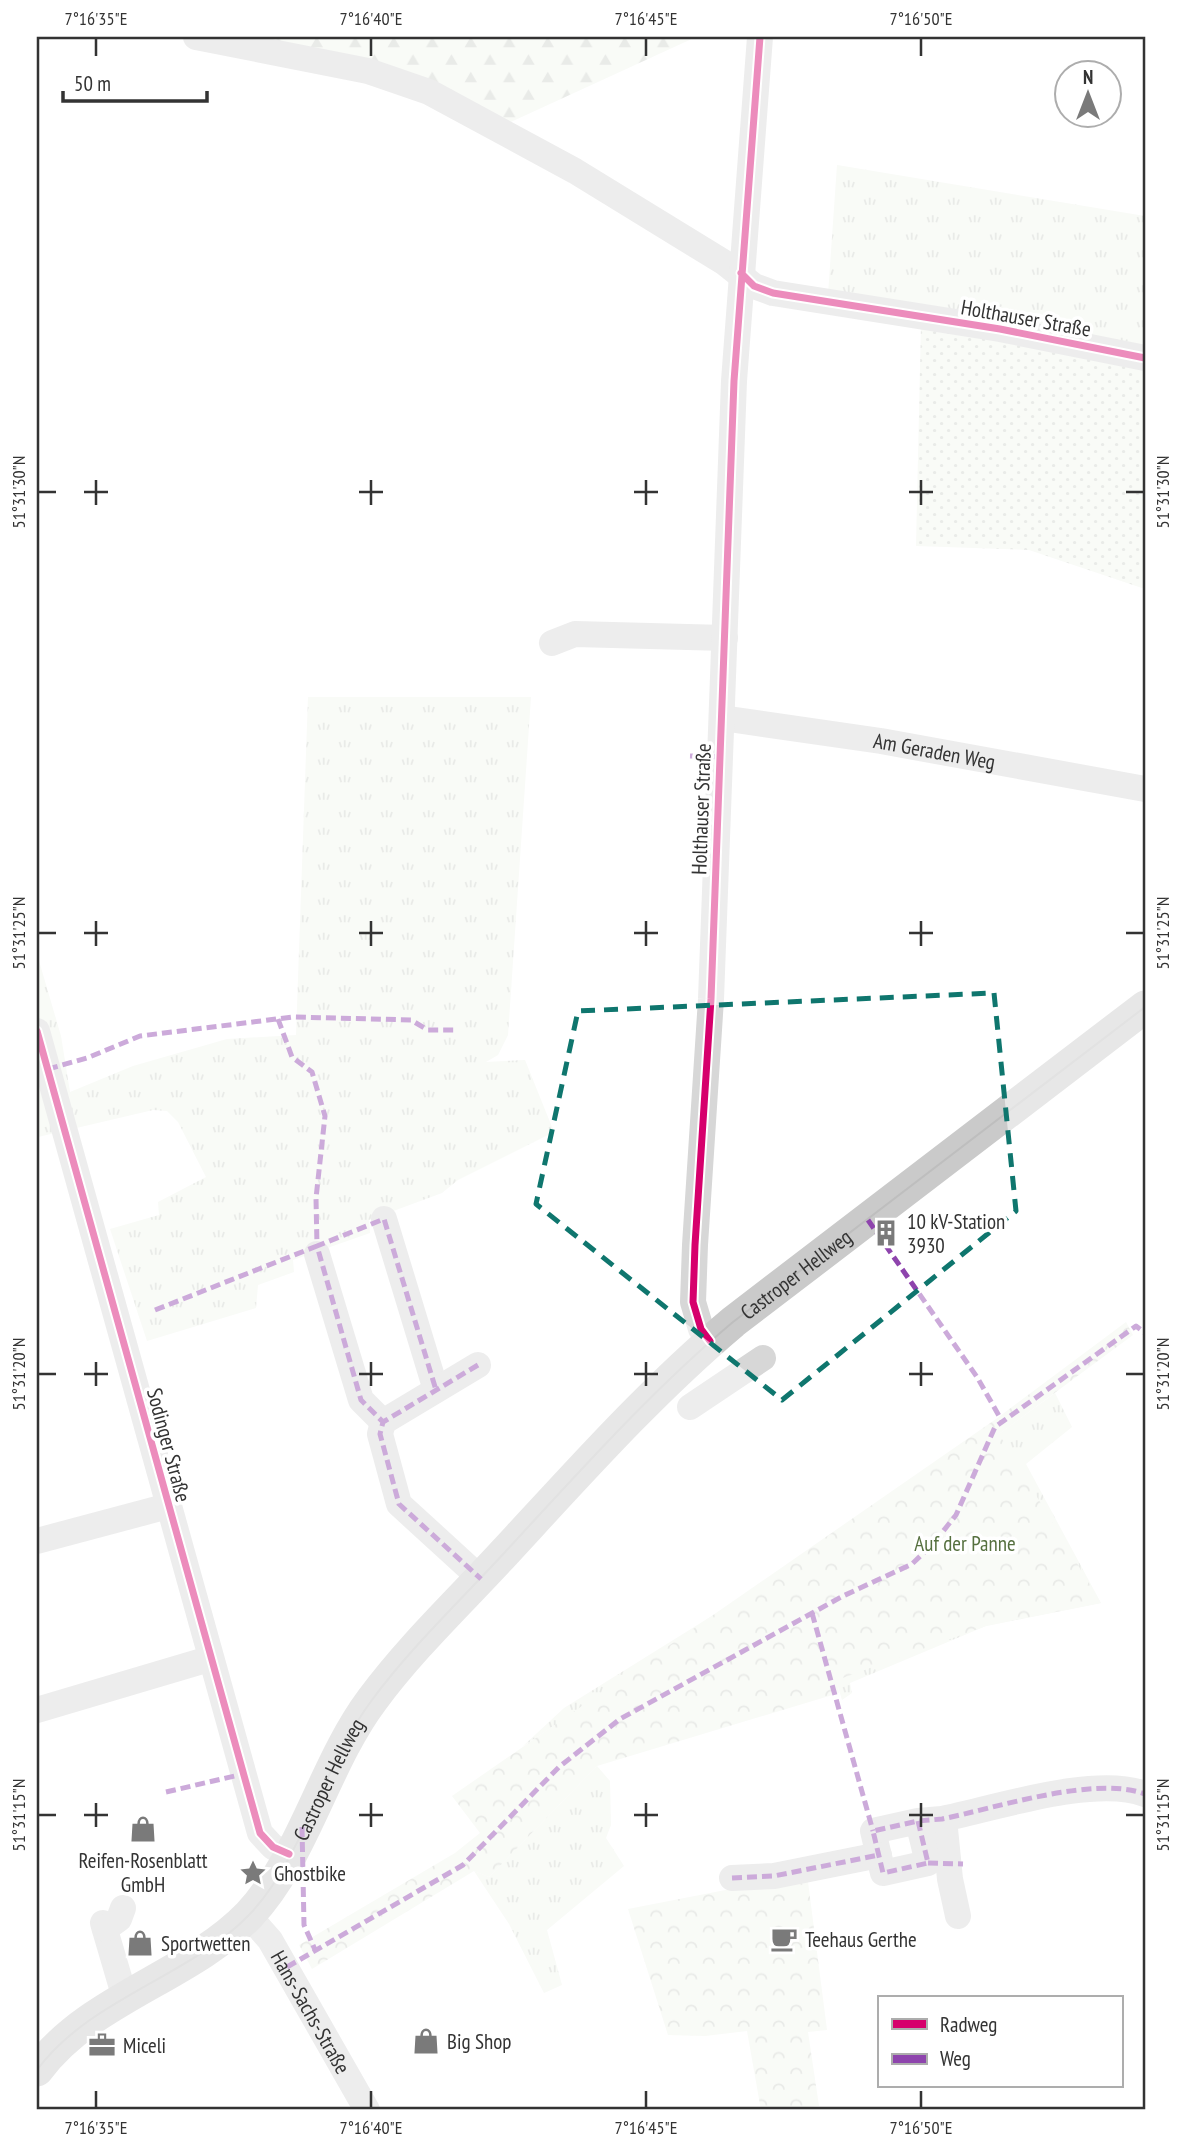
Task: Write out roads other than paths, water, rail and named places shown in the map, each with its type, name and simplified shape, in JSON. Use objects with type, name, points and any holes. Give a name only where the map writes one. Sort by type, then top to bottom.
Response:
[{"type":"main road","name":"Castroper Hellweg","points":[[37,2070],[66,2039],[210,1945],[248,1915],[289,1854],[320,1789],[372,1699],[631,1418],[710,1341],[1145,1007]]},
{"type":"street","points":[[196,37],[368,71],[429,92],[575,171],[741,273]]},
{"type":"street","name":"Holthauser Straße","points":[[710,1341],[701,1329],[693,1302],[705,875],[722,718],[741,273],[760,37]]},
{"type":"street","name":"Holthauser Straße","points":[[741,273],[754,286],[773,293],[1000,329],[1145,358]]},
{"type":"street","points":[[552,643],[575,634],[725,638]]},
{"type":"street","name":"Am Geraden Weg","points":[[722,718],[881,741],[1145,789]]},
{"type":"street","name":"Sodinger Straße","points":[[37,1031],[56,1139],[167,1506],[260,1833],[273,1847],[289,1854]]},
{"type":"street","points":[[384,1219],[436,1390]]},
{"type":"street","points":[[317,1254],[361,1400],[383,1422]]},
{"type":"street","points":[[690,1407],[763,1358]]},
{"type":"street","points":[[478,1365],[383,1422],[380,1434],[399,1504],[481,1579]]},
{"type":"street","points":[[37,1541],[167,1506]]},
{"type":"street","points":[[37,1710],[209,1659]]},
{"type":"street","points":[[918,1821],[928,1863],[883,1873],[873,1831],[918,1821],[944,1819],[1100,1787],[1128,1787],[1145,1794]]},
{"type":"street","points":[[944,1819],[950,1879],[958,1916]]},
{"type":"street","points":[[732,1878],[774,1876],[879,1855]]},
{"type":"street","name":"Hans-Sachs-Straße","points":[[248,1915],[271,1940],[367,2110]]},
{"type":"street","points":[[107,1926],[121,2001]]},
{"type":"tram line","points":[[37,2070],[59,2045],[84,2025],[198,1955],[225,1937],[249,1915],[284,1866],[355,1725],[387,1680],[588,1462],[673,1376],[733,1322],[1145,1007]]},
{"type":"place","name":"10 kV-Station 3930","points":[[886,1233]]},
{"type":"place","name":"Reifen-Rosenblatt GmbH","points":[[143,1829]]},
{"type":"place","name":"Ghostbike","points":[[253,1873]]},
{"type":"place","name":"Teehaus Gerthe","points":[[784,1939]]},
{"type":"place","name":"Sportwetten","points":[[140,1943]]},
{"type":"place","name":"Big Shop","points":[[426,2041]]},
{"type":"place","name":"Miceli","points":[[102,2045]]},
{"type":"park label","name":"Auf der Panne","points":[[965,1543]]}]
